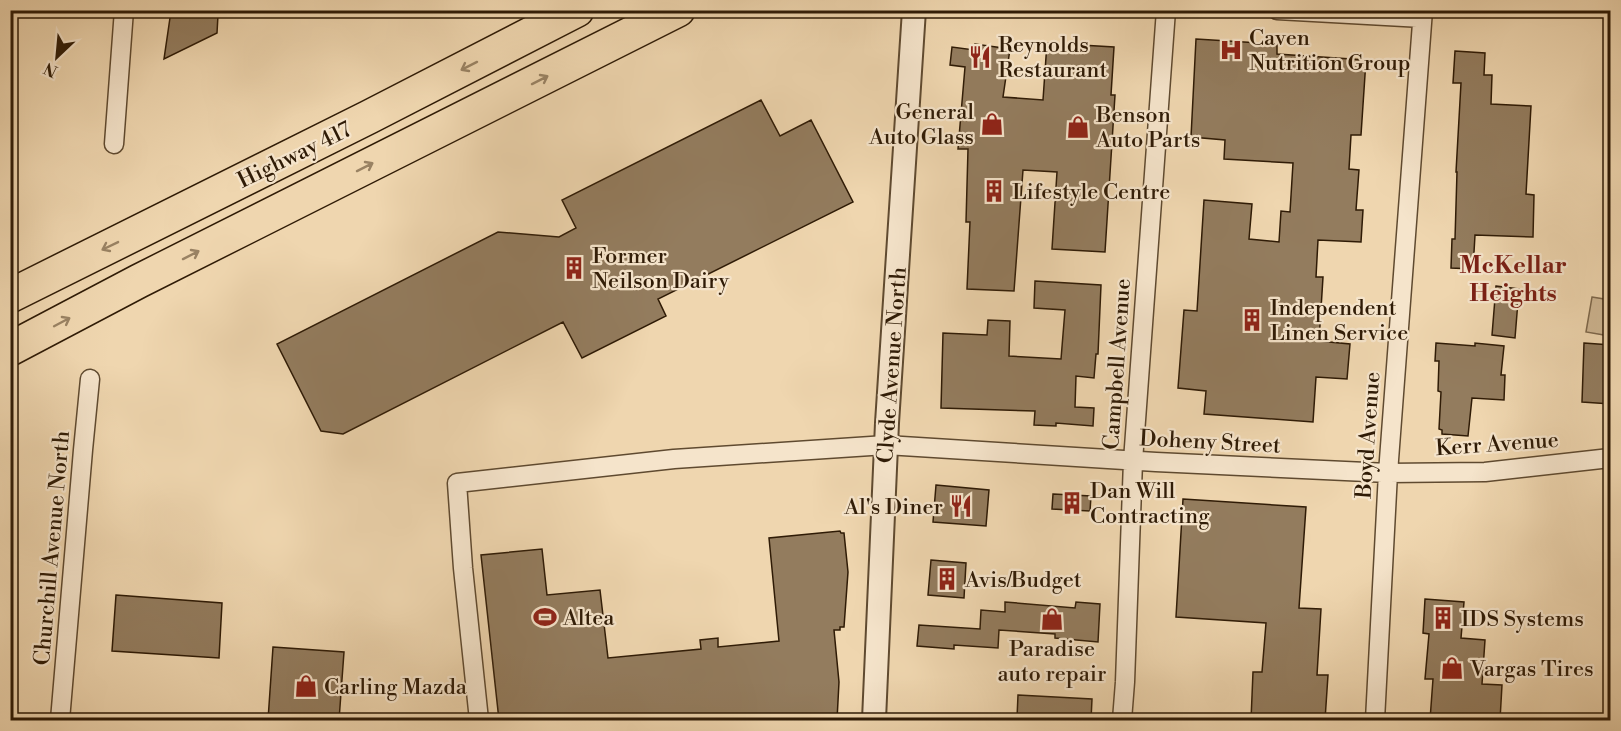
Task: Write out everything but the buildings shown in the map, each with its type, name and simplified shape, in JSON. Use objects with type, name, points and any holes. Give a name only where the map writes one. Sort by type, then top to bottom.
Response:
[{"type":"highway","name":"Highway 417","points":[[10,296],[369,117],[577,10]]},
{"type":"highway","points":[[10,350],[139,281],[678,10]]},
{"type":"street","points":[[114,144],[124,10]]},
{"type":"street","name":"Clyde Avenue North","points":[[874,720],[886,445],[914,10]]},
{"type":"street","name":"Campbell Avenue","points":[[1122,720],[1133,461],[1166,10]]},
{"type":"street","points":[[1277,10],[1423,14]]},
{"type":"street","name":"Boyd Avenue","points":[[1375,720],[1388,473],[1423,14]]},
{"type":"street","name":"Churchill Avenue North","points":[[60,720],[90,379]]},
{"type":"street","name":"Doheny Street","points":[[479,720],[463,568],[458,483],[674,459],[886,445],[1133,461],[1388,473]]},
{"type":"street","name":"Kerr Avenue","points":[[1388,473],[1485,472],[1611,458]]},
{"type":"shaded area","points":[[1592,297],[1610,300],[1610,336],[1586,332]]},
{"type":"place","name":"Caven Nutrition Group","points":[[1231,50]]},
{"type":"place","name":"Reynolds Restaurant","points":[[980,57]]},
{"type":"place","name":"General Auto Glass","points":[[992,124]]},
{"type":"place","name":"Benson Auto Parts","points":[[1078,127]]},
{"type":"place","name":"Lifestyle Centre","points":[[994,191]]},
{"type":"place","name":"Former Neilson Dairy","points":[[574,268]]},
{"type":"place","name":"Independent Linen Service","points":[[1252,320]]},
{"type":"place","name":"Dan Will Contracting","points":[[1072,503]]},
{"type":"place","name":"Al's Diner","points":[[961,506]]},
{"type":"place","name":"Avis/Budget","points":[[947,579]]},
{"type":"place","name":"Altea","points":[[545,617]]},
{"type":"place","name":"IDS Systems","points":[[1443,618]]},
{"type":"place","name":"Paradise auto repair","points":[[1052,619]]},
{"type":"place","name":"Vargas Tires","points":[[1452,668]]},
{"type":"place","name":"Carling Mazda","points":[[306,686]]},
{"type":"district","name":"McKellar Heights","points":[[1513,279]]}]
